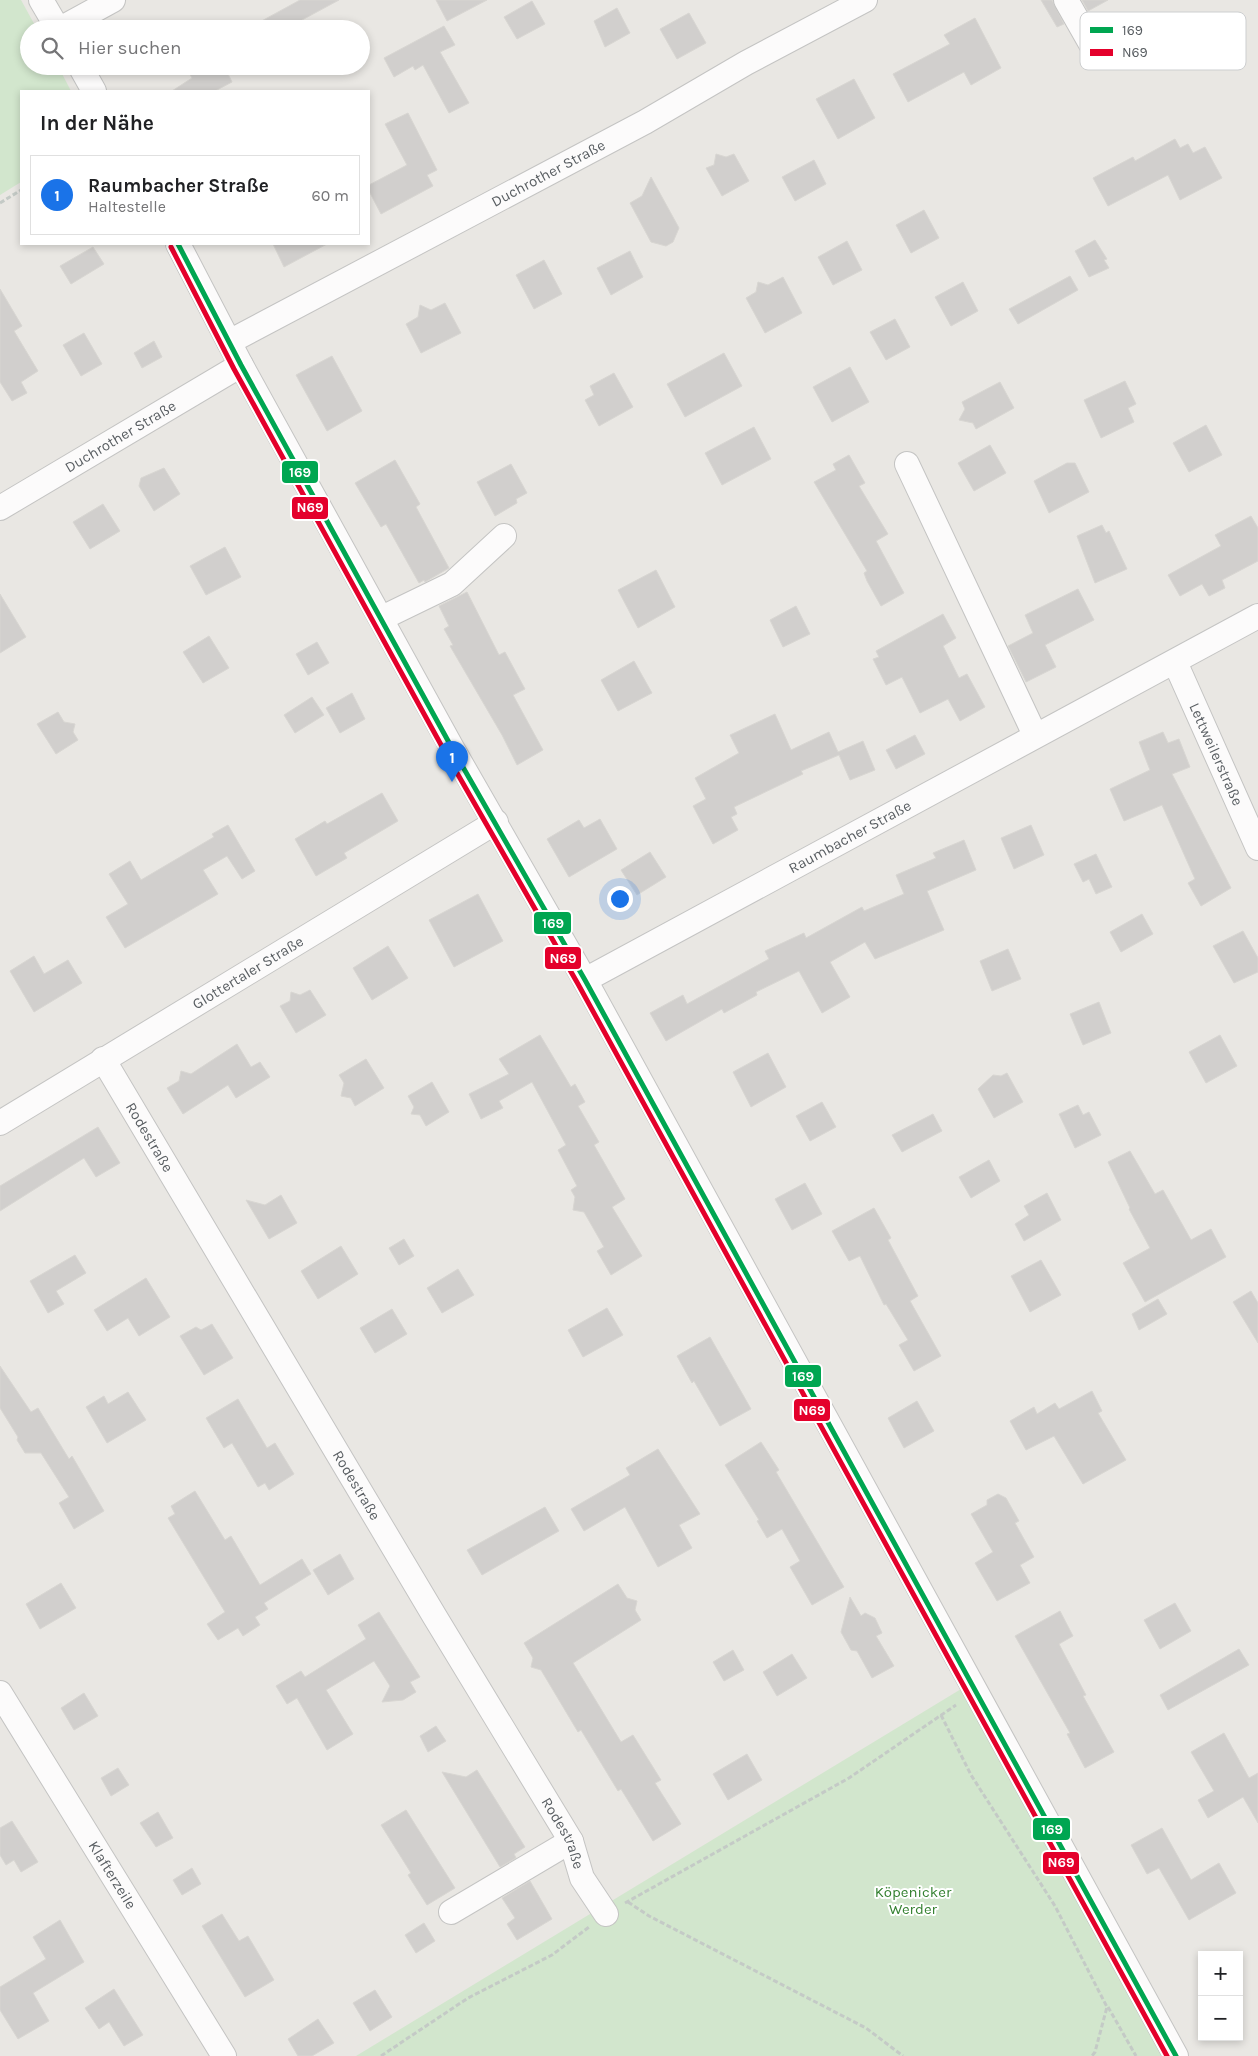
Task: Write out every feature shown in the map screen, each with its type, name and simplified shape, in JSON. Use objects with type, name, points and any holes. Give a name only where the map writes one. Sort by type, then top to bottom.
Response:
[{"type":"street","points":[[41,0],[53,20]]},
{"type":"street","points":[[76,20],[113,0]]},
{"type":"street","name":"Duchrother Straße","points":[[229,342],[645,122],[746,63],[865,0]]},
{"type":"street","points":[[1066,0],[1080,25]]},
{"type":"street","points":[[85,75],[93,90]]},
{"type":"street","points":[[179,245],[241,365],[452,748],[585,980],[1176,2056]]},
{"type":"street","name":"Duchrother Straße","points":[[0,508],[241,365]]},
{"type":"street","points":[[906,464],[1035,736]]},
{"type":"street","points":[[382,618],[452,584],[504,536]]},
{"type":"street","name":"Raumbacher Straße","points":[[585,980],[1258,616]]},
{"type":"street","name":"Lettweilerstraße","points":[[1175,662],[1258,848]]},
{"type":"street","name":"Glottertaler Straße","points":[[0,1123],[496,822]]},
{"type":"street","name":"Rodestraße","points":[[103,1059],[435,1617],[571,1841],[582,1878],[606,1914]]},
{"type":"street","name":"Klafterzeile","points":[[0,1693],[224,2056]]},
{"type":"street","points":[[451,1912],[571,1841]]},
{"type":"path","points":[[0,203],[20,191]]},
{"type":"path","points":[[381,2056],[468,1998],[552,1956],[606,1914],[849,1778],[963,1700]]},
{"type":"path","points":[[942,1715],[971,1775],[1055,1906],[1107,2007],[1136,2056]]},
{"type":"path","points":[[627,1902],[649,1916],[866,2028],[903,2056]]},
{"type":"path","points":[[1092,2056],[1095,2052],[1107,2007]]},
{"type":"green space","points":[[0,0],[21,0],[32,20],[20,20],[20,75],[63,75],[70,90],[20,90],[20,183],[0,195]]},
{"type":"green space","name":"Köpenicker Werder","points":[[971,1683],[1176,2056],[356,2056]]},
{"type":"building","points":[[300,0],[339,0],[302,20],[263,20]]},
{"type":"building","points":[[436,0],[487,0],[447,21]]},
{"type":"building","points":[[1041,0],[1052,0],[1064,24],[1057,27]]},
{"type":"building","points":[[1082,0],[1108,0],[1088,11]]},
{"type":"building","points":[[532,1],[545,24],[517,39],[504,17]]},
{"type":"building","points":[[617,8],[630,33],[605,47],[594,21]]},
{"type":"building","points":[[689,13],[706,43],[677,59],[660,29]]},
{"type":"building","points":[[975,18],[1001,68],[971,85],[964,72],[908,102],[893,74],[950,44],[944,35]]},
{"type":"building","points":[[444,26],[455,45],[440,52],[469,103],[449,113],[423,65],[415,70],[413,66],[394,77],[384,58]]},
{"type":"building","points":[[190,75],[228,75],[232,82],[217,90],[174,90],[192,78]]},
{"type":"building","points":[[854,79],[875,118],[838,139],[816,99]]},
{"type":"building","points":[[408,113],[437,170],[427,175],[433,186],[381,214],[370,193],[370,184],[407,165],[385,124]]},
{"type":"building","points":[[1175,139],[1180,148],[1188,144],[1193,153],[1205,147],[1222,178],[1180,200],[1168,175],[1108,206],[1093,178],[1133,157],[1135,161]]},
{"type":"building","points":[[716,154],[726,157],[734,154],[749,181],[722,196],[706,168],[714,165]]},
{"type":"building","points":[[814,160],[826,184],[795,201],[782,177]]},
{"type":"building","points":[[651,177],[679,228],[673,242],[666,246],[651,242],[630,203],[642,196]]},
{"type":"building","points":[[924,210],[939,238],[911,253],[896,225]]},
{"type":"building","points":[[1095,240],[1107,259],[1104,260],[1109,268],[1089,277],[1075,251]]},
{"type":"building","points":[[847,241],[862,270],[833,285],[818,257]]},
{"type":"building","points":[[273,245],[325,245],[284,267]]},
{"type":"building","points":[[93,247],[104,264],[71,284],[60,266]]},
{"type":"building","points":[[630,251],[643,277],[611,295],[597,268]]},
{"type":"building","points":[[544,260],[562,294],[534,309],[516,275]]},
{"type":"building","points":[[1070,276],[1078,290],[1018,324],[1009,309]]},
{"type":"building","points":[[783,277],[802,313],[765,333],[746,298],[756,292],[758,282],[768,285]]},
{"type":"building","points":[[963,282],[978,311],[951,326],[935,297]]},
{"type":"building","points":[[0,289],[22,326],[14,331],[38,371],[21,382],[27,393],[12,401],[0,382]]},
{"type":"building","points":[[445,303],[461,333],[421,353],[406,324],[418,317],[420,305],[431,310]]},
{"type":"building","points":[[895,319],[910,347],[886,360],[870,332]]},
{"type":"building","points":[[84,333],[102,364],[81,376],[63,345]]},
{"type":"building","points":[[154,341],[162,357],[142,368],[134,353]]},
{"type":"building","points":[[724,353],[742,386],[685,417],[667,384]]},
{"type":"building","points":[[332,356],[362,411],[327,431],[296,375]]},
{"type":"building","points":[[850,367],[869,402],[832,422],[813,387]]},
{"type":"building","points":[[614,373],[633,407],[599,426],[585,400],[594,395],[590,386]]},
{"type":"building","points":[[1125,381],[1136,404],[1128,408],[1134,422],[1101,438],[1084,400]]},
{"type":"building","points":[[1000,382],[1014,408],[976,429],[973,423],[959,420],[965,409],[962,402]]},
{"type":"building","points":[[1206,425],[1222,455],[1189,472],[1173,443]]},
{"type":"building","points":[[754,427],[771,459],[722,485],[705,453]]},
{"type":"building","points":[[990,445],[1006,473],[974,491],[958,463]]},
{"type":"building","points":[[849,455],[865,483],[859,486],[888,534],[876,541],[904,593],[881,606],[867,581],[864,573],[867,571],[814,482],[836,470],[833,464]]},
{"type":"building","points":[[395,460],[420,504],[416,507],[449,568],[425,582],[424,580],[419,583],[386,524],[381,527],[355,483]]},
{"type":"building","points":[[1067,463],[1075,463],[1089,492],[1049,513],[1034,481]]},
{"type":"building","points":[[511,464],[527,493],[516,499],[517,503],[495,516],[477,482]]},
{"type":"building","points":[[164,468],[180,494],[154,511],[139,486],[141,478]]},
{"type":"building","points":[[103,504],[120,531],[90,549],[73,522]]},
{"type":"building","points":[[1251,516],[1258,528],[1258,561],[1222,580],[1225,588],[1209,596],[1202,584],[1180,596],[1168,575],[1221,546],[1215,535]]},
{"type":"building","points":[[1102,525],[1106,533],[1109,531],[1127,569],[1095,583],[1077,536]]},
{"type":"building","points":[[225,547],[241,577],[206,595],[190,566]]},
{"type":"building","points":[[656,570],[675,607],[638,628],[618,590]]},
{"type":"building","points":[[1078,589],[1094,620],[1045,645],[1056,667],[1026,682],[1008,646],[1033,633],[1025,615]]},
{"type":"building","points":[[467,592],[499,655],[505,652],[525,689],[513,695],[543,750],[517,765],[502,735],[450,646],[453,645],[444,629],[449,626],[439,606]]},
{"type":"building","points":[[0,594],[26,637],[0,653]]},
{"type":"building","points":[[796,606],[810,634],[783,647],[770,620]]},
{"type":"building","points":[[943,614],[956,638],[943,646],[959,678],[967,674],[985,707],[960,721],[948,699],[920,713],[902,677],[886,685],[873,659],[879,657],[876,651]]},
{"type":"building","points":[[209,636],[229,668],[203,683],[183,652]]},
{"type":"building","points":[[317,642],[329,663],[308,675],[296,654]]},
{"type":"building","points":[[634,661],[652,693],[618,711],[601,680]]},
{"type":"building","points":[[352,693],[365,719],[340,733],[326,708]]},
{"type":"building","points":[[312,697],[324,715],[295,733],[284,715]]},
{"type":"building","points":[[58,712],[64,722],[75,724],[73,732],[78,740],[56,754],[37,724]]},
{"type":"building","points":[[775,714],[791,750],[829,732],[838,752],[863,741],[875,770],[850,780],[839,755],[801,771],[803,774],[734,807],[737,814],[731,817],[738,830],[713,844],[693,806],[706,799],[695,778],[739,753],[730,735]]},
{"type":"building","points":[[1163,732],[1168,743],[1179,739],[1190,767],[1172,774],[1231,888],[1201,906],[1188,883],[1195,879],[1162,805],[1124,821],[1110,789],[1150,770],[1139,742]]},
{"type":"building","points":[[915,735],[925,754],[896,769],[886,750]]},
{"type":"building","points":[[382,793],[398,821],[344,853],[347,858],[316,876],[295,839],[325,821],[327,824]]},
{"type":"building","points":[[600,819],[617,849],[569,877],[547,839],[579,820],[584,828]]},
{"type":"building","points":[[228,825],[255,871],[242,879],[227,856],[203,870],[218,894],[125,948],[106,917],[128,904],[109,874],[130,861],[141,880],[214,837],[212,834]]},
{"type":"building","points":[[1031,825],[1044,855],[1014,869],[1001,838]]},
{"type":"building","points":[[964,840],[976,870],[927,891],[944,930],[875,959],[865,942],[830,962],[850,997],[822,1013],[799,971],[756,992],[757,995],[724,1013],[722,1009],[666,1041],[650,1013],[683,995],[687,1004],[769,959],[765,951],[804,933],[806,938],[862,907],[864,911],[904,894],[896,875],[936,858],[933,853]]},
{"type":"building","points":[[650,852],[666,877],[637,895],[621,870]]},
{"type":"building","points":[[1096,854],[1112,887],[1096,894],[1089,879],[1083,882],[1074,864]]},
{"type":"building","points":[[478,894],[503,941],[454,967],[429,920]]},
{"type":"building","points":[[1142,914],[1153,934],[1121,952],[1110,932]]},
{"type":"building","points":[[1243,931],[1258,958],[1258,972],[1234,983],[1213,946]]},
{"type":"building","points":[[388,946],[408,978],[372,1000],[353,968]]},
{"type":"building","points":[[1008,949],[1021,979],[992,991],[980,961]]},
{"type":"building","points":[[34,956],[44,974],[68,960],[82,983],[34,1012],[10,971]]},
{"type":"building","points":[[310,990],[326,1015],[296,1033],[280,1006],[290,1001],[291,992],[300,995]]},
{"type":"building","points":[[1099,1002],[1111,1033],[1083,1045],[1070,1014]]},
{"type":"building","points":[[540,1035],[571,1087],[575,1084],[585,1102],[578,1106],[599,1142],[594,1145],[625,1199],[612,1207],[642,1256],[611,1275],[597,1251],[604,1247],[584,1212],[573,1210],[575,1197],[571,1190],[577,1186],[558,1150],[566,1145],[532,1082],[499,1101],[503,1108],[481,1119],[469,1094],[509,1074],[499,1059]]},
{"type":"building","points":[[1220,1035],[1237,1066],[1206,1083],[1189,1052]]},
{"type":"building","points":[[237,1044],[251,1067],[260,1062],[270,1077],[236,1098],[228,1085],[183,1114],[167,1088],[179,1081],[181,1071],[191,1074]]},
{"type":"building","points":[[768,1053],[786,1087],[751,1107],[733,1072]]},
{"type":"building","points":[[366,1059],[384,1088],[355,1106],[351,1098],[341,1096],[344,1083],[339,1075]]},
{"type":"building","points":[[1007,1073],[1023,1102],[994,1118],[978,1089],[993,1075],[1001,1076]]},
{"type":"building","points":[[432,1082],[449,1112],[426,1126],[420,1115],[411,1114],[414,1107],[408,1096]]},
{"type":"building","points":[[822,1102],[836,1127],[810,1141],[796,1116]]},
{"type":"building","points":[[1078,1105],[1083,1115],[1089,1112],[1101,1135],[1075,1148],[1059,1114]]},
{"type":"building","points":[[933,1114],[942,1131],[902,1152],[892,1135]]},
{"type":"building","points":[[98,1127],[120,1163],[96,1177],[84,1158],[0,1211],[0,1186]]},
{"type":"building","points":[[1130,1151],[1155,1194],[1163,1190],[1191,1240],[1211,1229],[1226,1257],[1145,1302],[1123,1263],[1150,1248],[1129,1209],[1108,1162]]},
{"type":"building","points":[[989,1160],[1000,1181],[971,1198],[959,1177]]},
{"type":"building","points":[[805,1183],[822,1214],[792,1230],[775,1199]]},
{"type":"building","points":[[1047,1193],[1061,1220],[1024,1241],[1015,1224],[1029,1215],[1024,1206]]},
{"type":"building","points":[[281,1195],[297,1223],[269,1239],[246,1200],[265,1205]]},
{"type":"building","points":[[874,1208],[891,1238],[888,1240],[918,1296],[910,1301],[941,1356],[914,1371],[899,1345],[908,1340],[886,1304],[884,1305],[860,1256],[849,1261],[832,1231]]},
{"type":"building","points":[[404,1239],[414,1256],[399,1265],[389,1248]]},
{"type":"building","points":[[341,1246],[358,1274],[318,1299],[301,1271]]},
{"type":"building","points":[[75,1255],[86,1273],[56,1291],[64,1304],[48,1313],[30,1281]]},
{"type":"building","points":[[1041,1260],[1061,1295],[1030,1312],[1011,1276]]},
{"type":"building","points":[[458,1269],[474,1295],[442,1313],[427,1288]]},
{"type":"building","points":[[146,1278],[170,1317],[139,1336],[128,1318],[107,1331],[94,1310]]},
{"type":"building","points":[[1251,1291],[1258,1303],[1258,1343],[1233,1302]]},
{"type":"building","points":[[1158,1299],[1167,1314],[1139,1330],[1132,1314]]},
{"type":"building","points":[[607,1308],[623,1335],[583,1357],[568,1330]]},
{"type":"building","points":[[392,1309],[407,1334],[375,1353],[360,1328]]},
{"type":"building","points":[[212,1324],[233,1358],[204,1375],[180,1336],[196,1327],[201,1330]]},
{"type":"building","points":[[710,1337],[751,1409],[720,1426],[677,1356]]},
{"type":"building","points":[[0,1366],[31,1412],[38,1408],[69,1459],[72,1456],[104,1511],[74,1529],[59,1503],[69,1497],[41,1453],[25,1453],[17,1440],[18,1437],[0,1408]]},
{"type":"building","points":[[1092,1391],[1102,1411],[1098,1413],[1126,1460],[1083,1484],[1054,1436],[1026,1450],[1010,1421],[1034,1407],[1037,1414],[1055,1403],[1059,1409]]},
{"type":"building","points":[[128,1392],[146,1420],[107,1443],[86,1407],[104,1396],[108,1404]]},
{"type":"building","points":[[238,1399],[267,1448],[275,1443],[294,1474],[269,1490],[265,1483],[258,1487],[232,1443],[224,1448],[206,1418]]},
{"type":"building","points":[[917,1401],[934,1431],[904,1448],[888,1418]]},
{"type":"building","points":[[761,1442],[779,1470],[776,1472],[844,1587],[812,1605],[790,1567],[800,1561],[782,1529],[767,1538],[757,1521],[759,1520],[725,1465]]},
{"type":"building","points":[[658,1449],[700,1514],[679,1525],[692,1548],[658,1567],[625,1507],[584,1531],[571,1509],[630,1475],[626,1468]]},
{"type":"building","points":[[195,1491],[225,1540],[231,1536],[260,1585],[302,1559],[311,1574],[264,1603],[268,1609],[255,1617],[260,1625],[243,1636],[238,1628],[218,1640],[207,1624],[225,1612],[168,1518],[175,1514],[171,1506]]},
{"type":"building","points":[[998,1494],[1006,1498],[1019,1521],[1015,1523],[1034,1557],[1020,1565],[1030,1583],[997,1601],[975,1563],[993,1552],[971,1514],[987,1505],[987,1500]]},
{"type":"building","points":[[545,1507],[559,1531],[482,1575],[467,1550]]},
{"type":"building","points":[[340,1554],[354,1579],[328,1595],[313,1570]]},
{"type":"building","points":[[61,1583],[76,1608],[40,1629],[26,1604]]},
{"type":"building","points":[[618,1584],[627,1598],[637,1601],[635,1610],[641,1620],[573,1663],[621,1742],[633,1735],[661,1780],[655,1783],[681,1824],[653,1841],[621,1789],[618,1791],[581,1730],[578,1732],[541,1670],[531,1667],[533,1658],[524,1643]]},
{"type":"building","points":[[850,1597],[861,1616],[865,1613],[875,1618],[882,1633],[876,1636],[894,1666],[872,1678],[857,1651],[851,1650],[841,1632]]},
{"type":"building","points":[[1175,1603],[1191,1631],[1160,1649],[1144,1620]]},
{"type":"building","points":[[1060,1611],[1073,1636],[1059,1644],[1086,1695],[1083,1696],[1114,1752],[1085,1768],[1067,1734],[1070,1733],[1015,1636]]},
{"type":"building","points":[[379,1612],[420,1677],[410,1682],[416,1692],[403,1700],[382,1702],[390,1686],[374,1661],[326,1690],[353,1734],[327,1750],[297,1698],[287,1704],[276,1686],[301,1671],[305,1677],[366,1639],[358,1625]]},
{"type":"building","points":[[1239,1649],[1249,1665],[1168,1710],[1160,1695]]},
{"type":"building","points":[[733,1650],[744,1670],[724,1681],[713,1662]]},
{"type":"building","points":[[792,1654],[807,1678],[777,1696],[763,1672]]},
{"type":"building","points":[[84,1693],[98,1716],[74,1730],[61,1708]]},
{"type":"building","points":[[436,1726],[446,1741],[428,1752],[420,1736]]},
{"type":"building","points":[[1224,1733],[1249,1778],[1258,1773],[1258,1823],[1243,1797],[1208,1818],[1198,1800],[1214,1791],[1191,1752]]},
{"type":"building","points":[[747,1754],[762,1780],[728,1800],[713,1774]]},
{"type":"building","points":[[118,1768],[129,1785],[111,1796],[101,1778]]},
{"type":"building","points":[[477,1770],[525,1847],[514,1854],[516,1858],[500,1867],[442,1772],[466,1777]]},
{"type":"building","points":[[406,1810],[455,1888],[427,1905],[408,1875],[411,1873],[381,1825]]},
{"type":"building","points":[[158,1812],[173,1838],[156,1847],[140,1823]]},
{"type":"building","points":[[12,1821],[38,1862],[21,1872],[14,1860],[6,1865],[0,1855],[0,1828]]},
{"type":"building","points":[[1162,1828],[1191,1880],[1219,1863],[1236,1893],[1189,1920],[1159,1868],[1147,1874],[1131,1845]]},
{"type":"building","points":[[192,1868],[201,1884],[182,1895],[173,1880]]},
{"type":"building","points":[[530,1881],[552,1919],[517,1940],[507,1924],[515,1918],[502,1898]]},
{"type":"building","points":[[222,1914],[239,1941],[248,1936],[274,1980],[245,1997],[202,1926]]},
{"type":"building","points":[[60,1920],[84,1962],[33,1993],[49,2021],[18,2039],[0,2010],[0,1987],[46,1959],[33,1937]]},
{"type":"building","points":[[424,1923],[435,1941],[416,1953],[405,1935]]},
{"type":"building","points":[[114,1989],[143,2035],[124,2046],[109,2022],[99,2029],[85,2008]]},
{"type":"building","points":[[375,1990],[392,2017],[370,2031],[353,2003]]},
{"type":"building","points":[[318,2019],[334,2043],[312,2056],[298,2056],[288,2039]]},
{"type":"transit line","name":"169","points":[[179,245],[241,365],[452,748],[585,980],[1176,2056]]},
{"type":"transit line","name":"N69","points":[[171,247],[234,369],[445,752],[578,984],[1167,2056]]},
{"type":"place","name":"Raumbacher Straße","points":[[452,782]]}]
